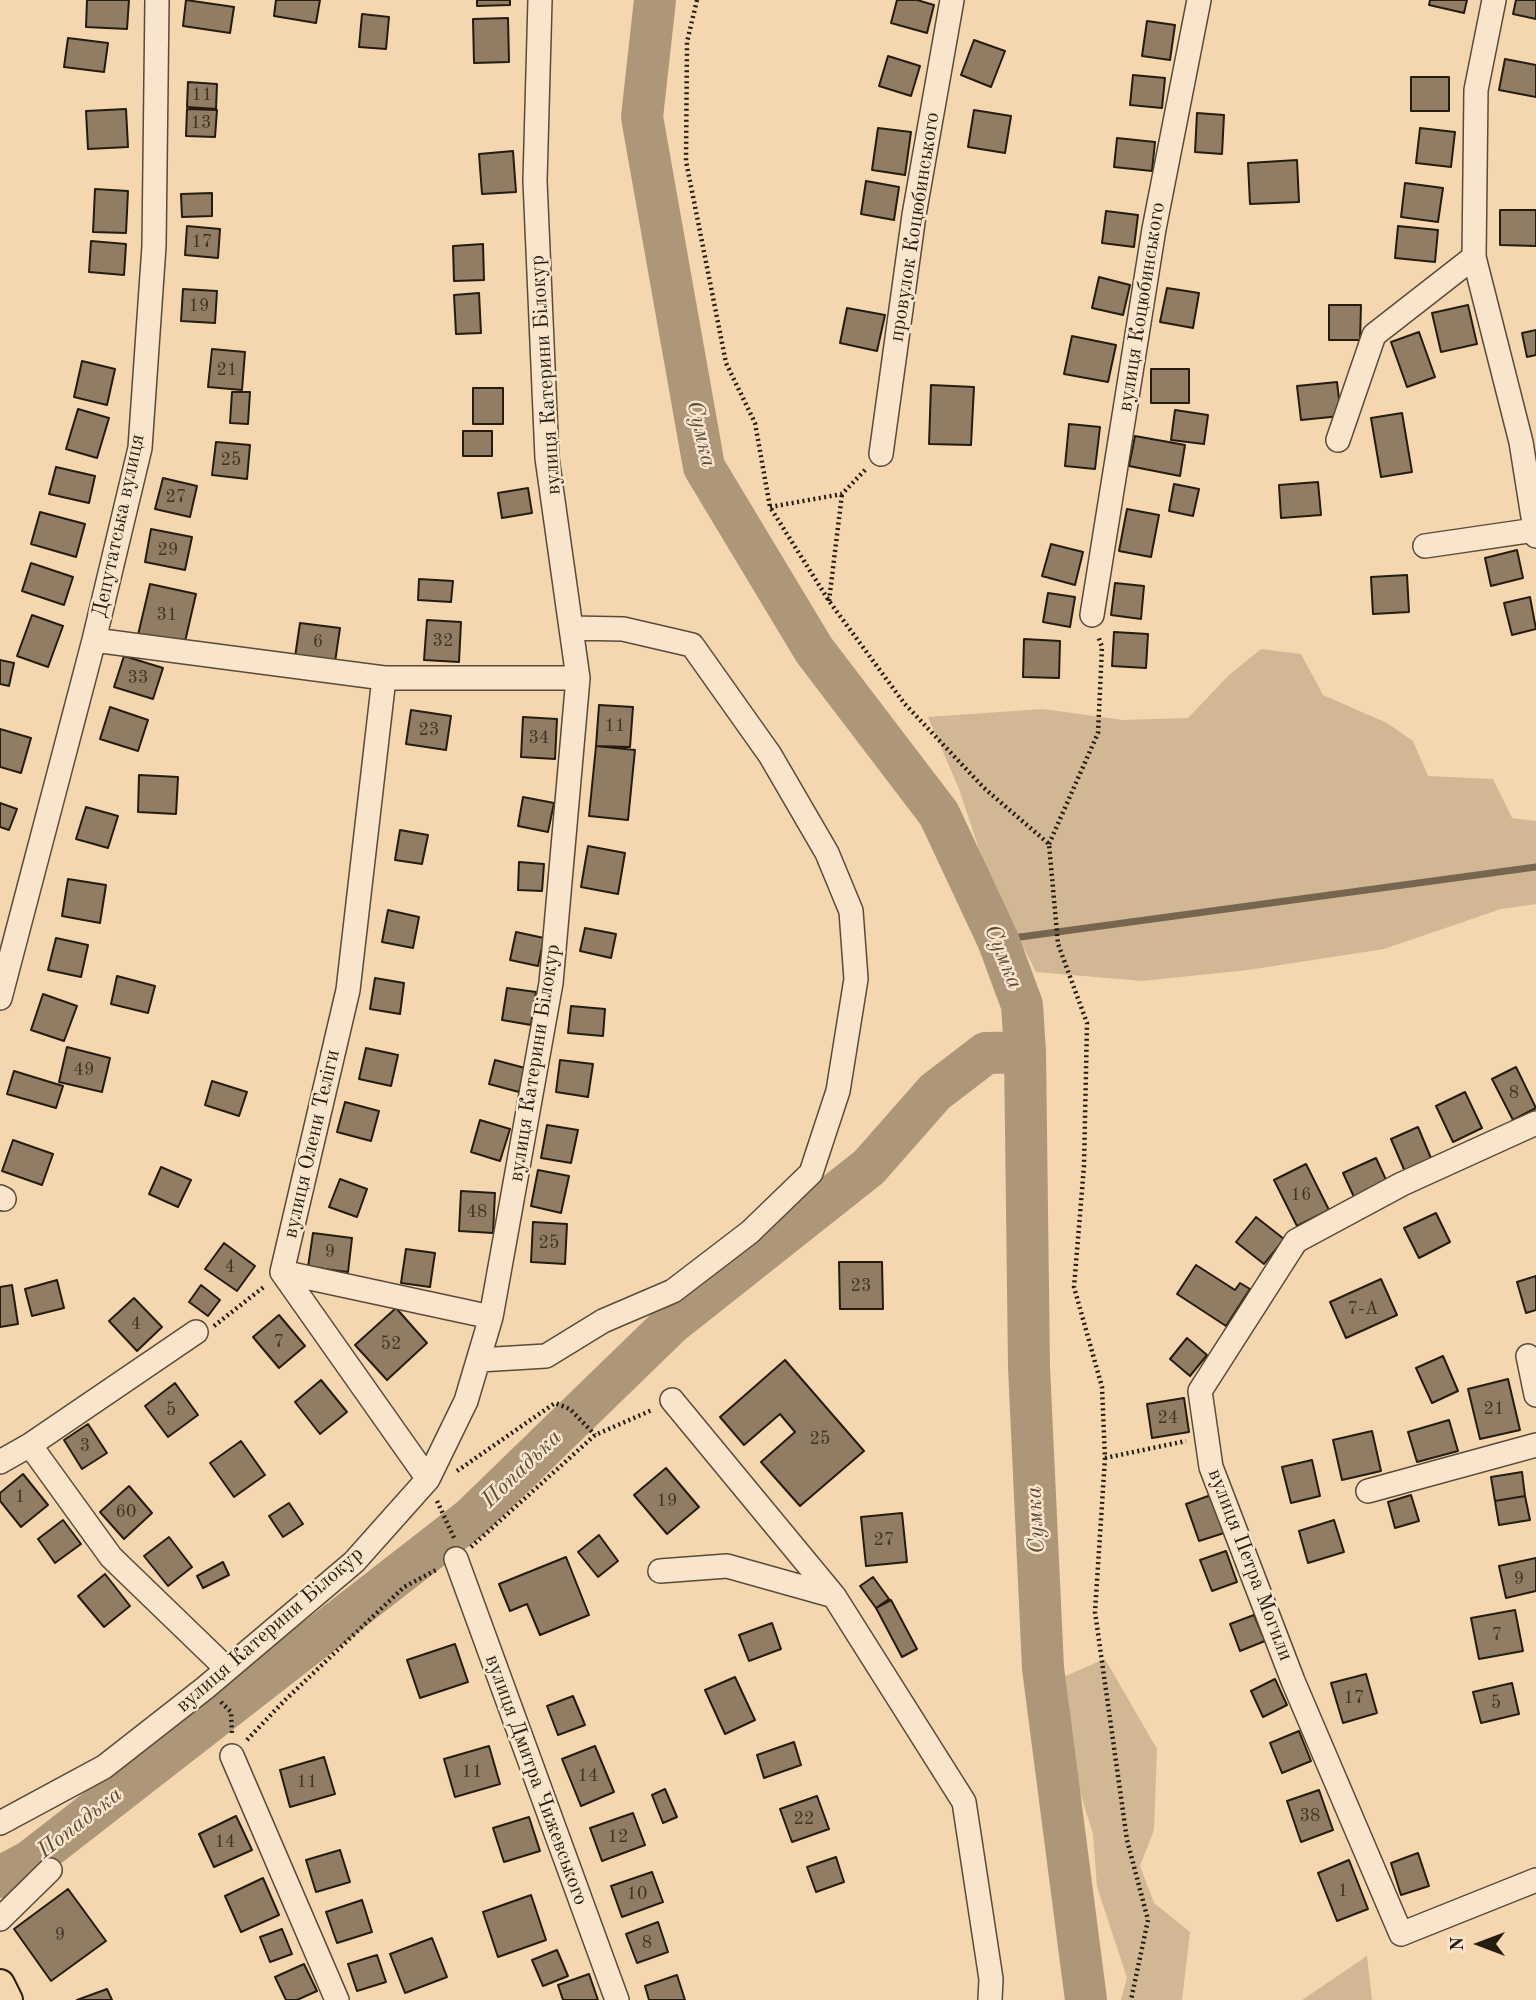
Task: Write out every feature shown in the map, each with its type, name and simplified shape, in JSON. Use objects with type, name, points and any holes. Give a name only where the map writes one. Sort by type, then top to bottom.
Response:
[{"type":"main road","points":[[0,1984],[8,2000]]},
{"type":"street","name":"Депутатська вулиця","points":[[0,998],[94,640],[140,448],[154,246],[157,0]]},
{"type":"street","name":"вулиця Катерини Білокур","points":[[0,1823],[104,1767],[227,1669],[354,1562],[428,1479],[466,1401],[479,1360],[491,1317],[551,983],[578,678],[547,444],[534,181],[540,0]]},
{"type":"street","name":"провулок Коцюбинського","points":[[881,454],[914,215],[952,0]]},
{"type":"street","name":"вулиця Коцюбинського","points":[[1091,615],[1154,229],[1199,0]]},
{"type":"street","points":[[1424,546],[1535,533],[1521,442],[1474,257],[1476,90],[1494,0]]},
{"type":"street","points":[[1338,440],[1374,335],[1474,257]]},
{"type":"street","points":[[479,1360],[546,1356],[603,1321],[673,1292],[750,1232],[810,1173],[838,1091],[856,979],[851,911],[827,853],[770,755],[692,645],[623,629],[571,628]]},
{"type":"street","points":[[94,640],[384,678],[578,678]]},
{"type":"street","name":"вулиця Олени Теліги","points":[[282,1272],[348,990],[384,678]]},
{"type":"street","name":"вулиця Петра Могили","points":[[1536,1123],[1402,1184],[1296,1241],[1200,1391],[1211,1467],[1293,1681],[1401,1934],[1536,1880]]},
{"type":"street","points":[[282,1272],[491,1317]]},
{"type":"street","points":[[282,1272],[428,1479]]},
{"type":"street","points":[[0,1462],[30,1445],[196,1332]]},
{"type":"street","points":[[1528,1356],[1536,1395]]},
{"type":"street","points":[[672,1401],[834,1596],[964,1802],[991,1979],[990,2000]]},
{"type":"street","points":[[30,1445],[111,1557],[227,1669]]},
{"type":"street","points":[[1367,1492],[1536,1445]]},
{"type":"street","name":"вулиця Дмитра Чижевського","points":[[456,1550],[617,2000]]},
{"type":"street","points":[[660,1571],[727,1566],[834,1596]]},
{"type":"street","points":[[232,1756],[337,2000]]},
{"type":"street","points":[[0,1919],[50,1870]]},
{"type":"path","points":[[696,0],[687,41],[686,161],[726,363],[755,423],[770,507],[829,601],[904,703],[984,788],[1049,844]]},
{"type":"path","points":[[770,507],[842,494],[881,454]]},
{"type":"path","points":[[829,601],[842,494]]},
{"type":"path","points":[[1091,615],[1102,647],[1098,733],[1049,844],[1058,944],[1087,1023],[1084,1166],[1074,1287],[1101,1387],[1105,1458],[1095,1612],[1127,1840],[1148,1920],[1131,2000]]},
{"type":"path","points":[[196,1332],[218,1325],[282,1272]]},
{"type":"path","points":[[232,1756],[284,1701],[404,1587],[456,1550],[595,1436],[672,1401]]},
{"type":"path","points":[[428,1479],[461,1469],[555,1403],[569,1409],[595,1436]]},
{"type":"path","points":[[1105,1458],[1207,1437]]},
{"type":"path","points":[[445,1519],[456,1550]]},
{"type":"path","points":[[218,1698],[231,1712],[232,1756]]},
{"type":"shaded area","points":[[1261,649],[1301,654],[1323,695],[1387,723],[1413,741],[1428,776],[1493,779],[1512,818],[1536,821],[1536,904],[1501,909],[1384,949],[1248,970],[1142,981],[1036,972],[990,882],[959,789],[928,717],[1043,709],[1123,720],[1188,718],[1229,675]]},
{"type":"shaded area","points":[[1105,1659],[1157,1749],[1154,1830],[1140,1866],[1154,1903],[1190,1932],[1182,2000],[1121,2000],[1127,1978],[1097,1887],[1093,1834],[1074,1773],[1063,1677]]},
{"type":"shaded area","points":[[1367,1956],[1372,2000],[1302,2000]]},
{"type":"building","points":[[87,0],[129,0],[127,29],[86,27]]},
{"type":"building","points":[[186,0],[234,7],[230,33],[183,26]]},
{"type":"building","points":[[276,0],[320,0],[316,23],[274,16]]},
{"type":"building","points":[[477,0],[510,0],[510,5],[477,6]]},
{"type":"building","points":[[897,0],[917,0],[934,5],[927,33],[891,23]]},
{"type":"building","points":[[1430,0],[1467,0],[1464,13],[1429,5]]},
{"type":"building","points":[[1516,0],[1536,0],[1536,19],[1513,14]]},
{"type":"building","points":[[362,14],[389,17],[386,49],[359,47]]},
{"type":"building","points":[[508,18],[509,62],[474,63],[473,19]]},
{"type":"building","points":[[1147,21],[1175,25],[1170,60],[1142,56]]},
{"type":"building","points":[[68,38],[108,43],[104,72],[64,67]]},
{"type":"building","points":[[974,40],[1005,51],[991,87],[961,75]]},
{"type":"building","points":[[888,56],[920,66],[911,96],[879,86]]},
{"type":"building","points":[[1505,59],[1536,65],[1536,97],[1499,90]]},
{"type":"building","points":[[1133,75],[1165,78],[1162,108],[1130,105]]},
{"type":"building","points":[[1411,77],[1449,77],[1449,111],[1411,111]]},
{"type":"building","points":[[188,82],[217,84],[216,109],[187,107]]},
{"type":"building","points":[[126,109],[128,147],[88,149],[86,111]]},
{"type":"building","points":[[187,109],[217,110],[215,137],[186,136]]},
{"type":"building","points":[[974,110],[1011,116],[1005,153],[968,147]]},
{"type":"building","points":[[1197,113],[1224,115],[1222,154],[1195,152]]},
{"type":"building","points":[[878,128],[911,132],[905,175],[872,170]]},
{"type":"building","points":[[1420,128],[1455,132],[1451,167],[1416,163]]},
{"type":"building","points":[[1117,138],[1155,142],[1152,171],[1114,167]]},
{"type":"building","points":[[513,151],[516,192],[482,194],[479,154]]},
{"type":"building","points":[[1297,160],[1299,202],[1250,204],[1248,163]]},
{"type":"building","points":[[866,181],[899,187],[894,220],[861,214]]},
{"type":"building","points":[[1405,183],[1443,188],[1438,222],[1401,217]]},
{"type":"building","points":[[95,189],[128,191],[126,233],[93,232]]},
{"type":"building","points":[[212,193],[212,216],[182,217],[181,194]]},
{"type":"building","points":[[1500,210],[1536,210],[1536,246],[1500,245]]},
{"type":"building","points":[[1106,211],[1138,215],[1134,247],[1102,243]]},
{"type":"building","points":[[187,226],[220,229],[218,258],[185,255]]},
{"type":"building","points":[[1398,226],[1438,230],[1435,262],[1395,258]]},
{"type":"building","points":[[91,241],[126,244],[124,275],[89,272]]},
{"type":"building","points":[[483,244],[484,280],[454,281],[453,246]]},
{"type":"building","points":[[1099,277],[1130,285],[1123,315],[1092,308]]},
{"type":"building","points":[[1167,288],[1199,293],[1193,328],[1160,322]]},
{"type":"building","points":[[183,289],[217,291],[215,323],[181,321]]},
{"type":"building","points":[[479,293],[481,333],[456,334],[454,295]]},
{"type":"building","points":[[1329,305],[1361,305],[1360,340],[1329,340]]},
{"type":"building","points":[[1468,305],[1477,344],[1441,352],[1432,313]]},
{"type":"building","points":[[847,308],[885,315],[877,351],[840,343]]},
{"type":"building","points":[[1536,330],[1536,355],[1527,357],[1522,333]]},
{"type":"building","points":[[1419,332],[1435,377],[1407,387],[1391,342]]},
{"type":"building","points":[[1072,336],[1116,345],[1108,382],[1064,374]]},
{"type":"building","points":[[212,349],[245,352],[242,390],[208,387]]},
{"type":"building","points":[[82,361],[115,369],[107,405],[74,397]]},
{"type":"building","points":[[1151,369],[1189,369],[1189,403],[1151,403]]},
{"type":"building","points":[[1337,382],[1341,416],[1301,420],[1297,386]]},
{"type":"building","points":[[931,385],[974,387],[971,445],[929,444]]},
{"type":"building","points":[[473,388],[503,388],[503,424],[473,424]]},
{"type":"building","points":[[232,392],[250,392],[248,424],[230,423]]},
{"type":"building","points":[[78,409],[109,418],[97,458],[66,449]]},
{"type":"building","points":[[1175,410],[1208,415],[1204,444],[1171,440]]},
{"type":"building","points":[[1402,413],[1412,472],[1381,477],[1371,418]]},
{"type":"building","points":[[1069,424],[1100,427],[1095,469],[1065,466]]},
{"type":"building","points":[[463,431],[492,431],[492,456],[463,456]]},
{"type":"building","points":[[1135,436],[1185,445],[1180,476],[1129,466]]},
{"type":"building","points":[[216,442],[250,445],[247,479],[212,475]]},
{"type":"building","points":[[56,467],[95,476],[89,503],[49,494]]},
{"type":"building","points":[[163,478],[197,486],[190,517],[155,509]]},
{"type":"building","points":[[1318,482],[1321,515],[1281,518],[1279,485]]},
{"type":"building","points":[[1174,484],[1199,489],[1193,516],[1169,511]]},
{"type":"building","points":[[528,488],[532,513],[502,518],[498,493]]},
{"type":"building","points":[[1127,509],[1159,515],[1151,557],[1119,551]]},
{"type":"building","points":[[40,512],[85,524],[76,557],[31,544]]},
{"type":"building","points":[[151,529],[192,537],[185,570],[145,562]]},
{"type":"building","points":[[1051,544],[1083,552],[1075,585],[1042,576]]},
{"type":"building","points":[[1517,550],[1523,578],[1491,586],[1485,558]]},
{"type":"building","points":[[31,563],[73,577],[64,605],[22,591]]},
{"type":"building","points":[[1407,575],[1409,612],[1373,614],[1371,577]]},
{"type":"building","points":[[419,579],[453,581],[451,602],[418,600]]},
{"type":"building","points":[[1115,583],[1144,586],[1141,619],[1111,615]]},
{"type":"building","points":[[150,584],[196,594],[184,646],[138,635]]},
{"type":"building","points":[[1048,593],[1075,597],[1070,627],[1043,622]]},
{"type":"building","points":[[1530,597],[1536,629],[1512,635],[1504,603]]},
{"type":"building","points":[[32,615],[63,626],[48,667],[17,656]]},
{"type":"building","points":[[427,620],[461,622],[459,662],[424,660]]},
{"type":"building","points":[[300,623],[340,628],[335,662],[295,657]]},
{"type":"building","points":[[1114,632],[1148,634],[1146,668],[1112,666]]},
{"type":"building","points":[[1024,639],[1060,641],[1059,678],[1023,677]]},
{"type":"building","points":[[124,656],[163,668],[153,699],[114,687]]},
{"type":"building","points":[[0,660],[14,663],[9,686],[0,684]]},
{"type":"building","points":[[599,705],[633,707],[630,747],[596,746]]},
{"type":"building","points":[[110,707],[148,720],[138,751],[100,739]]},
{"type":"building","points":[[411,710],[451,716],[446,750],[406,744]]},
{"type":"building","points":[[523,717],[557,719],[555,759],[521,757]]},
{"type":"building","points":[[0,729],[31,738],[21,773],[0,767]]},
{"type":"building","points":[[596,746],[635,750],[628,820],[589,816]]},
{"type":"building","points":[[139,775],[178,777],[176,814],[138,812]]},
{"type":"building","points":[[523,797],[554,803],[548,832],[518,826]]},
{"type":"building","points":[[0,803],[17,809],[9,830],[0,827]]},
{"type":"building","points":[[86,807],[118,816],[108,848],[76,839]]},
{"type":"building","points":[[400,830],[428,835],[422,864],[395,860]]},
{"type":"building","points":[[588,846],[625,853],[618,894],[581,887]]},
{"type":"building","points":[[519,862],[544,864],[542,891],[518,890]]},
{"type":"building","points":[[68,879],[106,885],[100,923],[62,916]]},
{"type":"building","points":[[388,910],[419,917],[413,948],[382,942]]},
{"type":"building","points":[[585,928],[616,934],[611,958],[580,951]]},
{"type":"building","points":[[516,932],[544,938],[538,966],[510,960]]},
{"type":"building","points":[[56,938],[88,945],[81,977],[48,970]]},
{"type":"building","points":[[117,976],[155,986],[148,1013],[111,1004]]},
{"type":"building","points":[[375,978],[404,983],[400,1014],[370,1009]]},
{"type":"building","points":[[507,988],[536,992],[531,1025],[502,1020]]},
{"type":"building","points":[[43,994],[77,1006],[64,1041],[31,1030]]},
{"type":"building","points":[[571,1006],[605,1009],[603,1036],[568,1033]]},
{"type":"building","points":[[67,1047],[110,1058],[102,1092],[59,1082]]},
{"type":"building","points":[[366,1048],[398,1055],[391,1086],[359,1079]]},
{"type":"building","points":[[495,1060],[525,1068],[519,1092],[489,1084]]},
{"type":"building","points":[[560,1060],[593,1064],[588,1097],[556,1092]]},
{"type":"building","points":[[1516,1067],[1536,1108],[1513,1120],[1492,1079]]},
{"type":"building","points":[[14,1071],[63,1086],[56,1108],[7,1094]]},
{"type":"building","points":[[212,1081],[247,1092],[239,1116],[205,1105]]},
{"type":"building","points":[[1465,1092],[1482,1128],[1453,1142],[1436,1106]]},
{"type":"building","points":[[345,1102],[379,1111],[371,1141],[337,1132]]},
{"type":"building","points":[[480,1120],[510,1129],[500,1161],[471,1152]]},
{"type":"building","points":[[547,1125],[578,1130],[571,1163],[541,1158]]},
{"type":"building","points":[[1418,1127],[1433,1163],[1406,1174],[1391,1139]]},
{"type":"building","points":[[13,1140],[53,1154],[42,1185],[2,1171]]},
{"type":"building","points":[[1376,1158],[1387,1182],[1354,1197],[1343,1173]]},
{"type":"building","points":[[1306,1164],[1329,1210],[1297,1226],[1274,1180]]},
{"type":"building","points":[[161,1167],[191,1180],[178,1207],[149,1194]]},
{"type":"building","points":[[538,1170],[569,1176],[561,1213],[531,1206]]},
{"type":"building","points":[[340,1179],[367,1189],[357,1217],[329,1207]]},
{"type":"building","points":[[461,1191],[495,1193],[493,1233],[459,1231]]},
{"type":"building","points":[[1436,1213],[1450,1242],[1419,1258],[1404,1228]]},
{"type":"building","points":[[1256,1217],[1284,1239],[1264,1264],[1236,1242]]},
{"type":"building","points":[[533,1222],[567,1224],[565,1264],[531,1262]]},
{"type":"building","points":[[313,1233],[352,1238],[348,1272],[308,1267]]},
{"type":"building","points":[[224,1243],[255,1266],[237,1291],[205,1269]]},
{"type":"building","points":[[406,1249],[435,1253],[430,1287],[401,1283]]},
{"type":"building","points":[[839,1262],[882,1262],[883,1309],[840,1309]]},
{"type":"building","points":[[1196,1265],[1235,1290],[1240,1283],[1250,1289],[1226,1326],[1177,1294]]},
{"type":"building","points":[[1536,1276],[1536,1310],[1526,1313],[1517,1282]]},
{"type":"building","points":[[1381,1279],[1397,1315],[1346,1338],[1330,1302]]},
{"type":"building","points":[[57,1280],[64,1308],[32,1316],[25,1289]]},
{"type":"building","points":[[12,1285],[18,1324],[0,1327],[0,1287]]},
{"type":"building","points":[[201,1285],[220,1300],[208,1316],[189,1302]]},
{"type":"building","points":[[134,1298],[162,1327],[137,1351],[109,1321]]},
{"type":"building","points":[[396,1308],[427,1343],[387,1380],[355,1345]]},
{"type":"building","points":[[279,1315],[305,1346],[279,1368],[253,1337]]},
{"type":"building","points":[[1187,1338],[1207,1355],[1190,1376],[1170,1359]]},
{"type":"building","points":[[1443,1356],[1458,1391],[1432,1403],[1416,1368]]},
{"type":"building","points":[[785,1360],[864,1451],[800,1506],[761,1462],[795,1432],[780,1414],[744,1445],[720,1417]]},
{"type":"building","points":[[1508,1379],[1520,1430],[1480,1439],[1468,1389]]},
{"type":"building","points":[[321,1380],[347,1412],[320,1434],[295,1402]]},
{"type":"building","points":[[175,1383],[198,1415],[168,1437],[145,1406]]},
{"type":"building","points":[[1184,1398],[1189,1432],[1152,1438],[1147,1404]]},
{"type":"building","points":[[1449,1420],[1458,1451],[1417,1462],[1408,1432]]},
{"type":"building","points":[[88,1424],[107,1453],[82,1469],[64,1440]]},
{"type":"building","points":[[1372,1431],[1381,1471],[1342,1480],[1333,1440]]},
{"type":"building","points":[[241,1441],[265,1475],[234,1497],[210,1463]]},
{"type":"building","points":[[1312,1460],[1320,1496],[1291,1503],[1282,1467]]},
{"type":"building","points":[[666,1468],[699,1507],[667,1534],[634,1495]]},
{"type":"building","points":[[1522,1472],[1525,1496],[1495,1501],[1491,1477]]},
{"type":"building","points":[[23,1474],[48,1505],[21,1527],[0,1501],[0,1493]]},
{"type":"building","points":[[129,1486],[152,1513],[124,1539],[100,1512]]},
{"type":"building","points":[[1211,1495],[1224,1533],[1199,1541],[1186,1504]]},
{"type":"building","points":[[1411,1495],[1419,1521],[1395,1528],[1388,1502]]},
{"type":"building","points":[[1525,1496],[1530,1520],[1499,1525],[1495,1501]]},
{"type":"building","points":[[289,1503],[303,1524],[283,1537],[269,1516]]},
{"type":"building","points":[[902,1513],[907,1562],[866,1566],[861,1517]]},
{"type":"building","points":[[63,1520],[81,1544],[55,1563],[38,1539]]},
{"type":"building","points":[[1334,1520],[1344,1552],[1308,1563],[1299,1531]]},
{"type":"building","points":[[599,1535],[618,1561],[598,1577],[578,1552]]},
{"type":"building","points":[[169,1537],[192,1567],[168,1586],[144,1556]]},
{"type":"building","points":[[1226,1551],[1237,1582],[1212,1591],[1200,1560]]},
{"type":"building","points":[[566,1557],[589,1615],[540,1635],[527,1604],[510,1611],[499,1584]]},
{"type":"building","points":[[1536,1558],[1536,1591],[1506,1598],[1499,1566]]},
{"type":"building","points":[[223,1562],[229,1575],[203,1588],[197,1576]]},
{"type":"building","points":[[105,1574],[130,1606],[104,1627],[78,1596]]},
{"type":"building","points":[[873,1577],[889,1599],[876,1608],[860,1586]]},
{"type":"building","points":[[891,1600],[917,1649],[902,1657],[876,1608]]},
{"type":"building","points":[[1515,1610],[1523,1651],[1479,1659],[1471,1618]]},
{"type":"building","points":[[1254,1615],[1265,1641],[1240,1651],[1230,1624]]},
{"type":"building","points":[[772,1623],[781,1649],[749,1661],[739,1635]]},
{"type":"building","points":[[455,1644],[468,1682],[420,1698],[407,1660]]},
{"type":"building","points":[[1366,1674],[1377,1713],[1343,1723],[1331,1683]]},
{"type":"building","points":[[735,1677],[755,1720],[725,1734],[705,1690]]},
{"type":"building","points":[[1275,1679],[1287,1705],[1263,1717],[1251,1691]]},
{"type":"building","points":[[1512,1683],[1519,1714],[1481,1723],[1473,1692]]},
{"type":"building","points":[[573,1696],[585,1725],[558,1735],[547,1706]]},
{"type":"building","points":[[1299,1731],[1311,1761],[1282,1773],[1270,1743]]},
{"type":"building","points":[[794,1742],[801,1765],[764,1778],[757,1755]]},
{"type":"building","points":[[489,1746],[500,1784],[455,1797],[444,1759]]},
{"type":"building","points":[[595,1746],[614,1792],[581,1806],[562,1759]]},
{"type":"building","points":[[324,1757],[335,1794],[290,1807],[280,1770]]},
{"type":"building","points":[[665,1789],[677,1817],[663,1823],[652,1795]]},
{"type":"building","points":[[1319,1790],[1333,1830],[1301,1842],[1287,1801]]},
{"type":"building","points":[[817,1796],[829,1829],[792,1842],[780,1809]]},
{"type":"building","points":[[633,1813],[645,1845],[602,1861],[590,1828]]},
{"type":"building","points":[[236,1816],[252,1850],[214,1867],[199,1834]]},
{"type":"building","points":[[529,1817],[540,1851],[504,1862],[493,1828]]},
{"type":"building","points":[[340,1850],[350,1882],[316,1892],[306,1860]]},
{"type":"building","points":[[1418,1853],[1429,1886],[1401,1895],[1391,1863]]},
{"type":"building","points":[[836,1857],[844,1882],[816,1892],[807,1867]]},
{"type":"building","points":[[1349,1860],[1368,1909],[1337,1921],[1318,1873]]},
{"type":"building","points":[[652,1872],[663,1902],[622,1917],[611,1886]]},
{"type":"building","points":[[263,1878],[279,1915],[241,1932],[225,1896]]},
{"type":"building","points":[[68,1889],[106,1941],[51,1981],[14,1929]]},
{"type":"building","points":[[531,1895],[546,1940],[498,1957],[483,1912]]},
{"type":"building","points":[[362,1900],[372,1932],[337,1943],[326,1912]]},
{"type":"building","points":[[658,1922],[668,1952],[637,1963],[626,1934]]},
{"type":"building","points":[[282,1929],[292,1954],[270,1962],[260,1937]]},
{"type":"building","points":[[432,1938],[447,1977],[405,1993],[390,1954]]},
{"type":"building","points":[[557,1950],[568,1976],[543,1986],[532,1960]]},
{"type":"building","points":[[377,1955],[386,1982],[357,1991],[348,1964]]},
{"type":"building","points":[[304,1964],[317,1991],[297,2000],[286,2000],[275,1977]]},
{"type":"building","points":[[589,1974],[598,2000],[563,2000],[558,1985]]},
{"type":"building","points":[[677,1975],[685,2000],[649,2000],[645,1986]]},
{"type":"building","points":[[107,1989],[112,2000],[77,2000]]},
{"type":"waterway","name":"Сумка","points":[[655,0],[642,117],[704,467],[814,650],[939,814],[998,940],[1022,1005],[1029,1367],[1043,1668],[1086,2000]]},
{"type":"waterway","points":[[998,940],[1536,867]]},
{"type":"waterway","name":"Попадька","points":[[0,1877],[30,1861],[471,1518],[672,1323],[869,1167],[935,1092],[986,1053],[1025,1052]]}]
